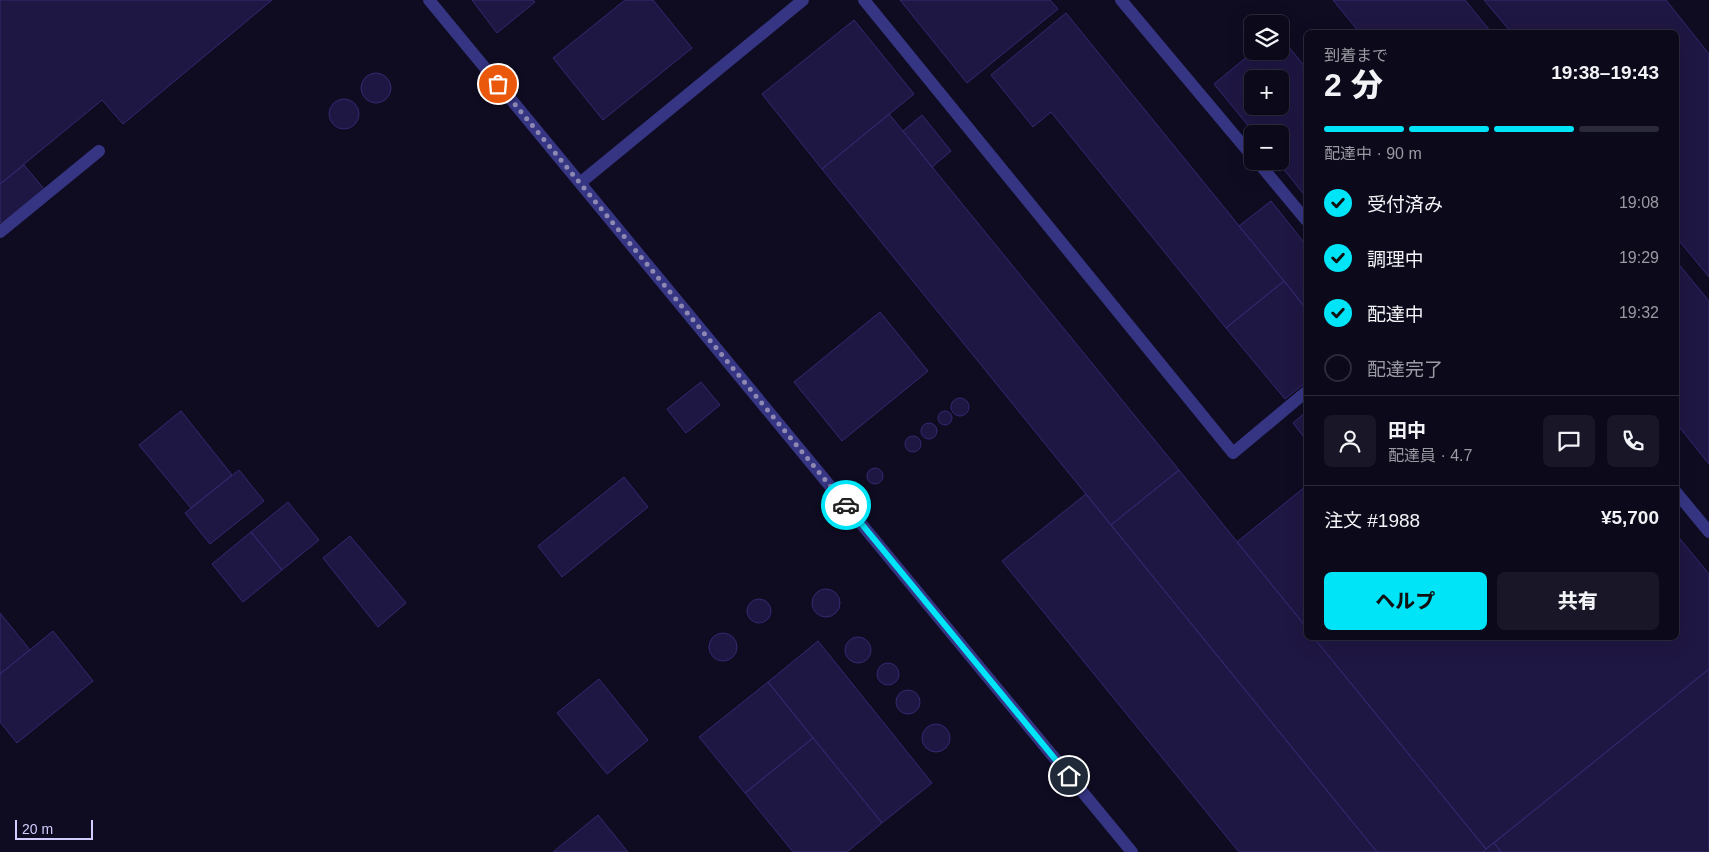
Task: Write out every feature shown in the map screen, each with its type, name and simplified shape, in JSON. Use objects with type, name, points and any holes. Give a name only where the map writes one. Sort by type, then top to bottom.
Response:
[{"type":"street","points":[[429,0],[1132,852]]},
{"type":"street","points":[[580,183],[803,0]]},
{"type":"street","points":[[864,0],[1233,453],[1304,394]]},
{"type":"street","points":[[1121,0],[1244,146]]},
{"type":"street","points":[[0,232],[99,151]]},
{"type":"street","points":[[1264,170],[1304,218]]},
{"type":"street","points":[[1679,496],[1709,532]]},
{"type":"building","points":[[0,0],[272,0],[123,124],[102,100],[0,184]]},
{"type":"building","points":[[472,0],[533,0],[535,2],[497,33]]},
{"type":"building","points":[[625,0],[653,0],[692,48],[603,120],[553,58]]},
{"type":"building","points":[[900,0],[1050,0],[1058,9],[967,83]]},
{"type":"building","points":[[1333,0],[1465,0],[1489,30],[1357,30]]},
{"type":"building","points":[[1484,0],[1666,0],[1709,54],[1709,277],[1679,241],[1679,30],[1509,30]]},
{"type":"building","points":[[1066,13],[1284,281],[1226,328],[1051,112],[1033,127],[991,75]]},
{"type":"building","points":[[854,20],[914,94],[822,169],[762,94]]},
{"type":"building","points":[[1289,47],[1304,66],[1304,195],[1284,170],[1289,170],[1289,125],[1248,125],[1214,84],[1244,59],[1289,60]]},
{"type":"building","points":[[376,73],[382,74],[390,82],[390,94],[382,102],[376,103],[370,102],[362,94],[361,88],[362,82],[370,74]]},
{"type":"building","points":[[344,99],[350,100],[358,108],[358,120],[350,128],[344,129],[338,128],[330,120],[329,114],[330,108],[338,100]]},
{"type":"building","points":[[889,114],[1179,470],[1111,525],[822,169]]},
{"type":"building","points":[[922,115],[951,151],[932,167],[903,131]]},
{"type":"building","points":[[24,165],[44,189],[2,224],[0,222],[0,184]]},
{"type":"building","points":[[1271,201],[1304,242],[1304,306],[1239,226]]},
{"type":"building","points":[[1679,265],[1709,301],[1709,464],[1679,427]]},
{"type":"building","points":[[1284,281],[1304,306],[1304,384],[1285,399],[1226,328]]},
{"type":"building","points":[[880,312],[928,371],[842,441],[794,382]]},
{"type":"building","points":[[701,382],[720,405],[686,433],[667,409]]},
{"type":"building","points":[[960,398],[966,401],[969,407],[966,413],[960,416],[954,413],[951,407],[954,401]]},
{"type":"building","points":[[181,411],[232,475],[191,508],[139,445]]},
{"type":"building","points":[[942,411],[948,411],[952,418],[948,425],[942,425],[938,421],[938,415]]},
{"type":"building","points":[[1304,414],[1304,437],[1293,423]]},
{"type":"building","points":[[926,423],[932,423],[937,428],[935,437],[926,439],[921,434],[921,428]]},
{"type":"building","points":[[910,436],[916,436],[921,441],[919,450],[910,452],[905,447],[905,441]]},
{"type":"building","points":[[875,468],[881,470],[883,476],[881,482],[875,484],[869,482],[867,476],[869,470]]},
{"type":"building","points":[[239,470],[264,501],[210,544],[185,513]]},
{"type":"building","points":[[1179,470],[1304,625],[1304,640],[1316,640],[1486,849],[1483,852],[1377,852],[1111,525]]},
{"type":"building","points":[[624,477],[648,507],[562,577],[538,546]]},
{"type":"building","points":[[1304,488],[1304,625],[1237,542]]},
{"type":"building","points":[[1086,494],[1377,852],[1239,852],[1002,561]]},
{"type":"building","points":[[288,502],[319,540],[282,570],[251,532]]},
{"type":"building","points":[[251,532],[282,570],[243,602],[212,564]]},
{"type":"building","points":[[350,536],[406,603],[378,627],[323,558]]},
{"type":"building","points":[[1679,538],[1709,574],[1709,669],[1486,849],[1316,640],[1679,640]]},
{"type":"building","points":[[826,589],[836,593],[840,603],[836,613],[826,617],[816,613],[812,603],[816,593]]},
{"type":"building","points":[[759,599],[768,602],[771,611],[768,620],[759,623],[750,620],[747,611],[750,602]]},
{"type":"building","points":[[0,613],[30,650],[0,674]]},
{"type":"building","points":[[53,631],[93,681],[17,743],[0,722],[0,674]]},
{"type":"building","points":[[723,633],[733,637],[737,647],[733,657],[723,661],[713,657],[709,647],[713,637]]},
{"type":"building","points":[[858,637],[867,641],[871,650],[867,659],[858,663],[849,659],[845,650],[849,641]]},
{"type":"building","points":[[818,641],[932,783],[882,823],[768,682]]},
{"type":"building","points":[[888,663],[896,666],[899,674],[896,682],[888,685],[880,682],[877,674],[880,666]]},
{"type":"building","points":[[1709,669],[1709,852],[1501,852],[1494,843]]},
{"type":"building","points":[[599,679],[648,740],[607,774],[557,713]]},
{"type":"building","points":[[768,682],[813,738],[745,793],[699,737]]},
{"type":"building","points":[[908,690],[917,693],[920,702],[917,711],[908,714],[899,711],[896,702],[899,693]]},
{"type":"building","points":[[936,724],[946,728],[950,738],[946,748],[936,752],[926,748],[922,738],[926,728]]},
{"type":"building","points":[[813,738],[882,823],[847,852],[793,852],[745,793]]},
{"type":"building","points":[[598,815],[628,852],[553,852]]},
{"type":"building","points":[[1494,843],[1501,852],[1483,852],[1486,849]]},
{"type":"way so far","points":[[498,84],[846,505]]},
{"type":"route","points":[[846,505],[1069,776]]}]
